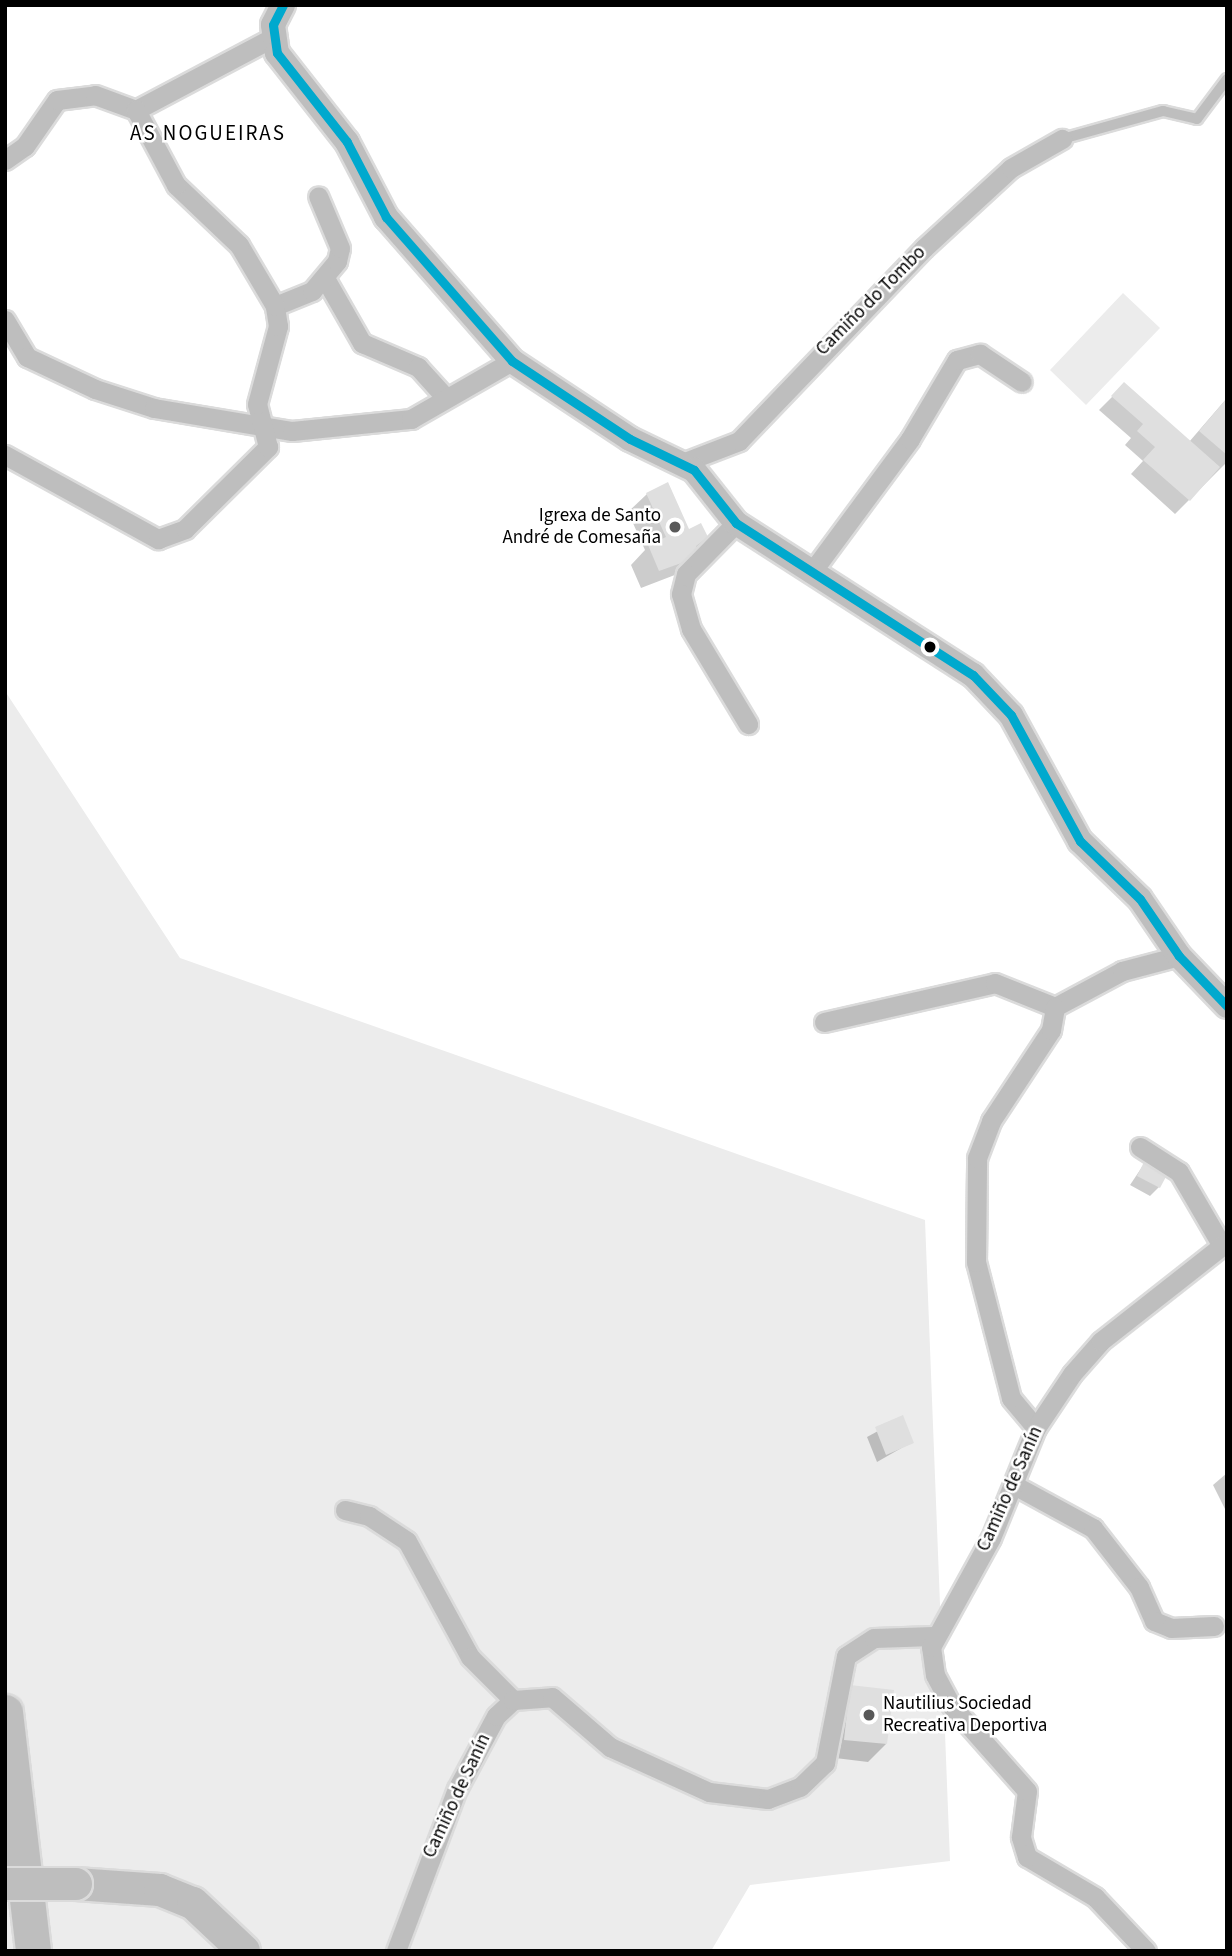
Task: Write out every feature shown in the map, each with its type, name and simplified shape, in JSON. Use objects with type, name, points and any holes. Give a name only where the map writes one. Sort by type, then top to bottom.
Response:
[{"type":"highway","points":[[5,1712],[33,1951]]},
{"type":"main road","points":[[5,1884],[76,1884],[159,1890],[193,1903],[244,1951]]},
{"type":"street","points":[[284,5],[272,37],[277,54],[347,142],[386,217],[512,361],[630,439],[682,463],[705,480],[736,523],[954,662],[999,700],[1080,841],[1140,899],[1180,956],[1227,1006]]},
{"type":"street","points":[[136,110],[272,37]]},
{"type":"street","points":[[5,160],[24,146],[57,100],[95,95],[136,110],[176,185],[239,245],[275,306],[278,326],[257,396],[270,441],[264,454],[167,538],[115,520],[5,455]]},
{"type":"street","name":"Camiño do Tombo","points":[[682,463],[739,441],[933,239],[1012,168],[1062,139]]},
{"type":"street","points":[[275,306],[326,280],[340,248],[318,196]]},
{"type":"street","points":[[326,280],[362,343],[418,367],[444,397]]},
{"type":"street","points":[[5,320],[27,357],[95,389],[154,408],[292,431],[400,422],[512,361]]},
{"type":"street","points":[[811,573],[910,439],[957,360],[980,354],[1022,382]]},
{"type":"street","points":[[736,523],[687,574],[681,594],[691,629],[748,724]]},
{"type":"street","points":[[1055,1007],[1122,971],[1180,956]]},
{"type":"street","points":[[824,1022],[995,983],[1055,1007]]},
{"type":"street","points":[[1036,1428],[1012,1398],[976,1262],[977,1158],[990,1121],[1051,1030],[1055,1007]]},
{"type":"street","points":[[1140,1147],[1179,1172],[1224,1244]]},
{"type":"street","name":"Camiño de Sanín","points":[[933,1636],[1014,1485],[1036,1428],[1101,1341],[1224,1244]]},
{"type":"street","points":[[1014,1485],[1093,1528],[1139,1587],[1153,1621],[1171,1628],[1214,1626]]},
{"type":"street","points":[[345,1510],[369,1516],[407,1541],[470,1657],[513,1700],[552,1697],[610,1747],[709,1792],[768,1799],[800,1787],[825,1763],[846,1656],[874,1638],[933,1636],[942,1690],[1031,1799],[1021,1837],[1027,1857],[1094,1897],[1146,1951]]},
{"type":"street","name":"Camiño de Sanín","points":[[396,1951],[457,1789],[496,1717],[513,1700]]},
{"type":"lane","points":[[1062,139],[1163,111],[1197,119],[1227,79]]},
{"type":"shaded area","points":[[1123,293],[1160,328],[1086,405],[1050,370]]},
{"type":"shaded area","points":[[5,691],[180,958],[925,1220],[950,1861],[750,1885],[711,1951],[5,1951]]},
{"type":"building","points":[[1124,382],[1220,467],[1190,501],[1143,460],[1155,447],[1137,431],[1143,424],[1111,396]]},
{"type":"building","points":[[1227,398],[1227,455],[1199,431]]},
{"type":"building","name":"Igrexa de Santo André de Comesaña","points":[[668,482],[689,529],[701,523],[708,537],[696,546],[701,556],[659,571],[648,545],[666,537],[646,493]]},
{"type":"building","points":[[1146,1158],[1169,1171],[1160,1188],[1137,1176]]},
{"type":"building","points":[[903,1415],[914,1443],[886,1455],[875,1427]]},
{"type":"building","name":"Nautilius Sociedad Recreativa Deportiva","points":[[850,1685],[894,1690],[887,1744],[844,1740]]},
{"type":"transit line","points":[[283,5],[273,25],[277,53],[347,142],[386,217],[512,361],[630,439],[694,470],[736,523],[973,675],[1011,715],[1080,841],[1140,899],[1179,956],[1227,1006]]},
{"type":"place","name":"Igrexa de Santo André de Comesaña","points":[[675,527]]},
{"type":"place","name":"Nautilius Sociedad Recreativa Deportiva","points":[[869,1715]]},
{"type":"district","name":"AS NOGUEIRAS","points":[[208,133]]}]
